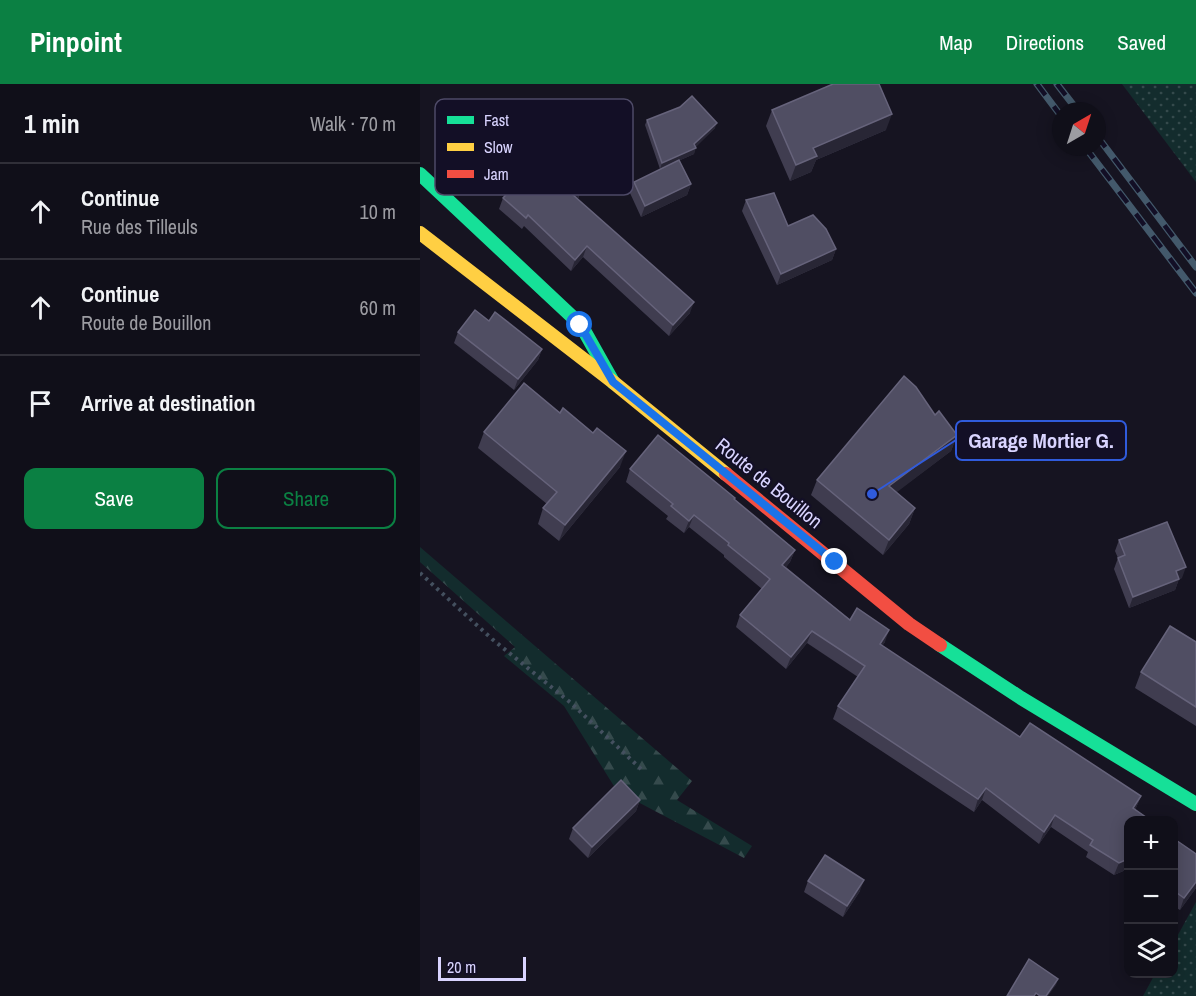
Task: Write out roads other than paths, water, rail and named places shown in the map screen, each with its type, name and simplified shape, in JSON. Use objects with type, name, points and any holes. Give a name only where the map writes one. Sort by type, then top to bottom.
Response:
[{"type":"main road","points":[[420,174],[435,188]]},
{"type":"main road","points":[[442,195],[580,325],[613,382]]},
{"type":"main road","name":"Route de Bouillon","points":[[420,233],[613,382],[909,624],[1021,698],[1196,804]]},
{"type":"railway","points":[[1037,84],[1052,104]]},
{"type":"railway","points":[[1057,84],[1071,102]]},
{"type":"railway","points":[[1106,148],[1196,267]]},
{"type":"railway","points":[[1092,156],[1196,293]]},
{"type":"place","name":"Garage Mortier G.","points":[[872,494]]}]
